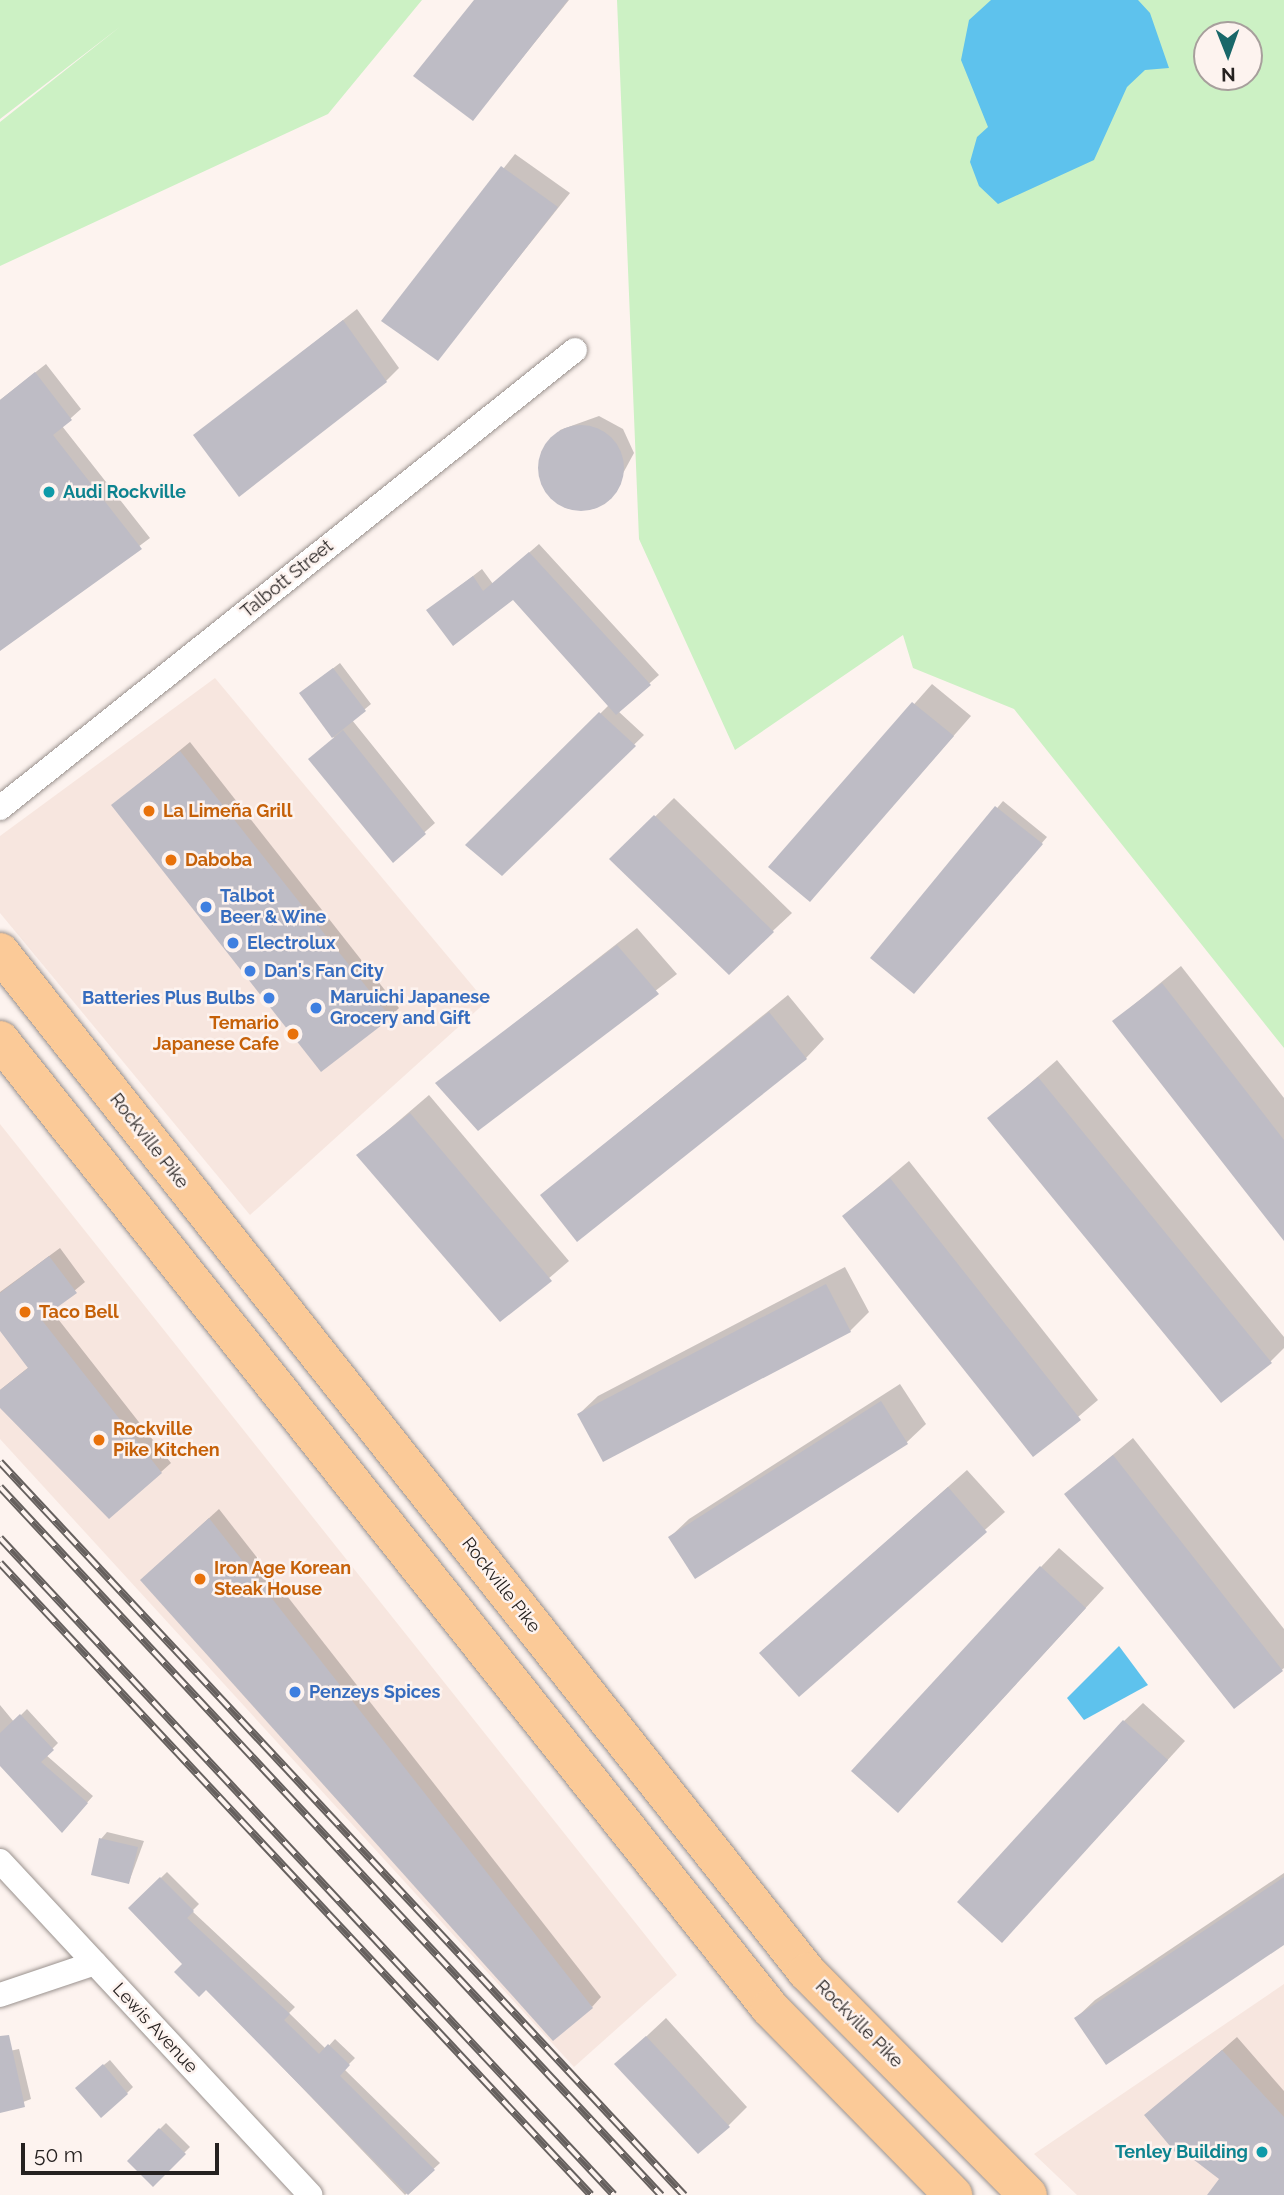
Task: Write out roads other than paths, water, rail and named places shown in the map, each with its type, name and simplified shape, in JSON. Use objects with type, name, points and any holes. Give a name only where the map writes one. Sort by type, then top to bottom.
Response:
[{"type":"main road","name":"Rockville Pike","points":[[0,952],[807,1972],[1028,2195]]},
{"type":"main road","points":[[0,1040],[770,2008],[953,2195]]},
{"type":"street","name":"Talbott Street","points":[[0,808],[575,350]]},
{"type":"street","name":"Lewis Avenue","points":[[0,1861],[310,2195]]},
{"type":"street","points":[[0,1995],[95,1963]]},
{"type":"water","points":[[991,0],[1138,0],[1150,13],[1169,68],[1145,70],[1127,87],[1094,160],[998,204],[979,186],[970,162],[977,137],[988,127],[961,60],[969,20]]},
{"type":"water","points":[[1119,1646],[1148,1685],[1084,1720],[1067,1698]]},
{"type":"railway","points":[[0,1462],[684,2195]]},
{"type":"railway","points":[[0,1487],[661,2195]]},
{"type":"railway","points":[[0,1538],[614,2195]]},
{"type":"railway","points":[[0,1563],[591,2195]]},
{"type":"place","name":"Audi Rockville","points":[[49,492]]},
{"type":"place","name":"La Limeña Grill","points":[[149,811]]},
{"type":"place","name":"Daboba","points":[[171,860]]},
{"type":"place","name":"Talbot Beer & Wine","points":[[206,907]]},
{"type":"place","name":"Electrolux","points":[[233,943]]},
{"type":"place","name":"Dan's Fan City","points":[[250,971]]},
{"type":"place","name":"Batteries Plus Bulbs","points":[[269,998]]},
{"type":"place","name":"Maruichi Japanese Grocery and Gift","points":[[316,1008]]},
{"type":"place","name":"Temario Japanese Cafe","points":[[293,1034]]},
{"type":"place","name":"Taco Bell","points":[[25,1312]]},
{"type":"place","name":"Rockville Pike Kitchen","points":[[99,1440]]},
{"type":"place","name":"Iron Age Korean Steak House","points":[[200,1579]]},
{"type":"place","name":"Penzeys Spices","points":[[295,1692]]},
{"type":"place","name":"Tenley Building","points":[[1262,2152]]}]
